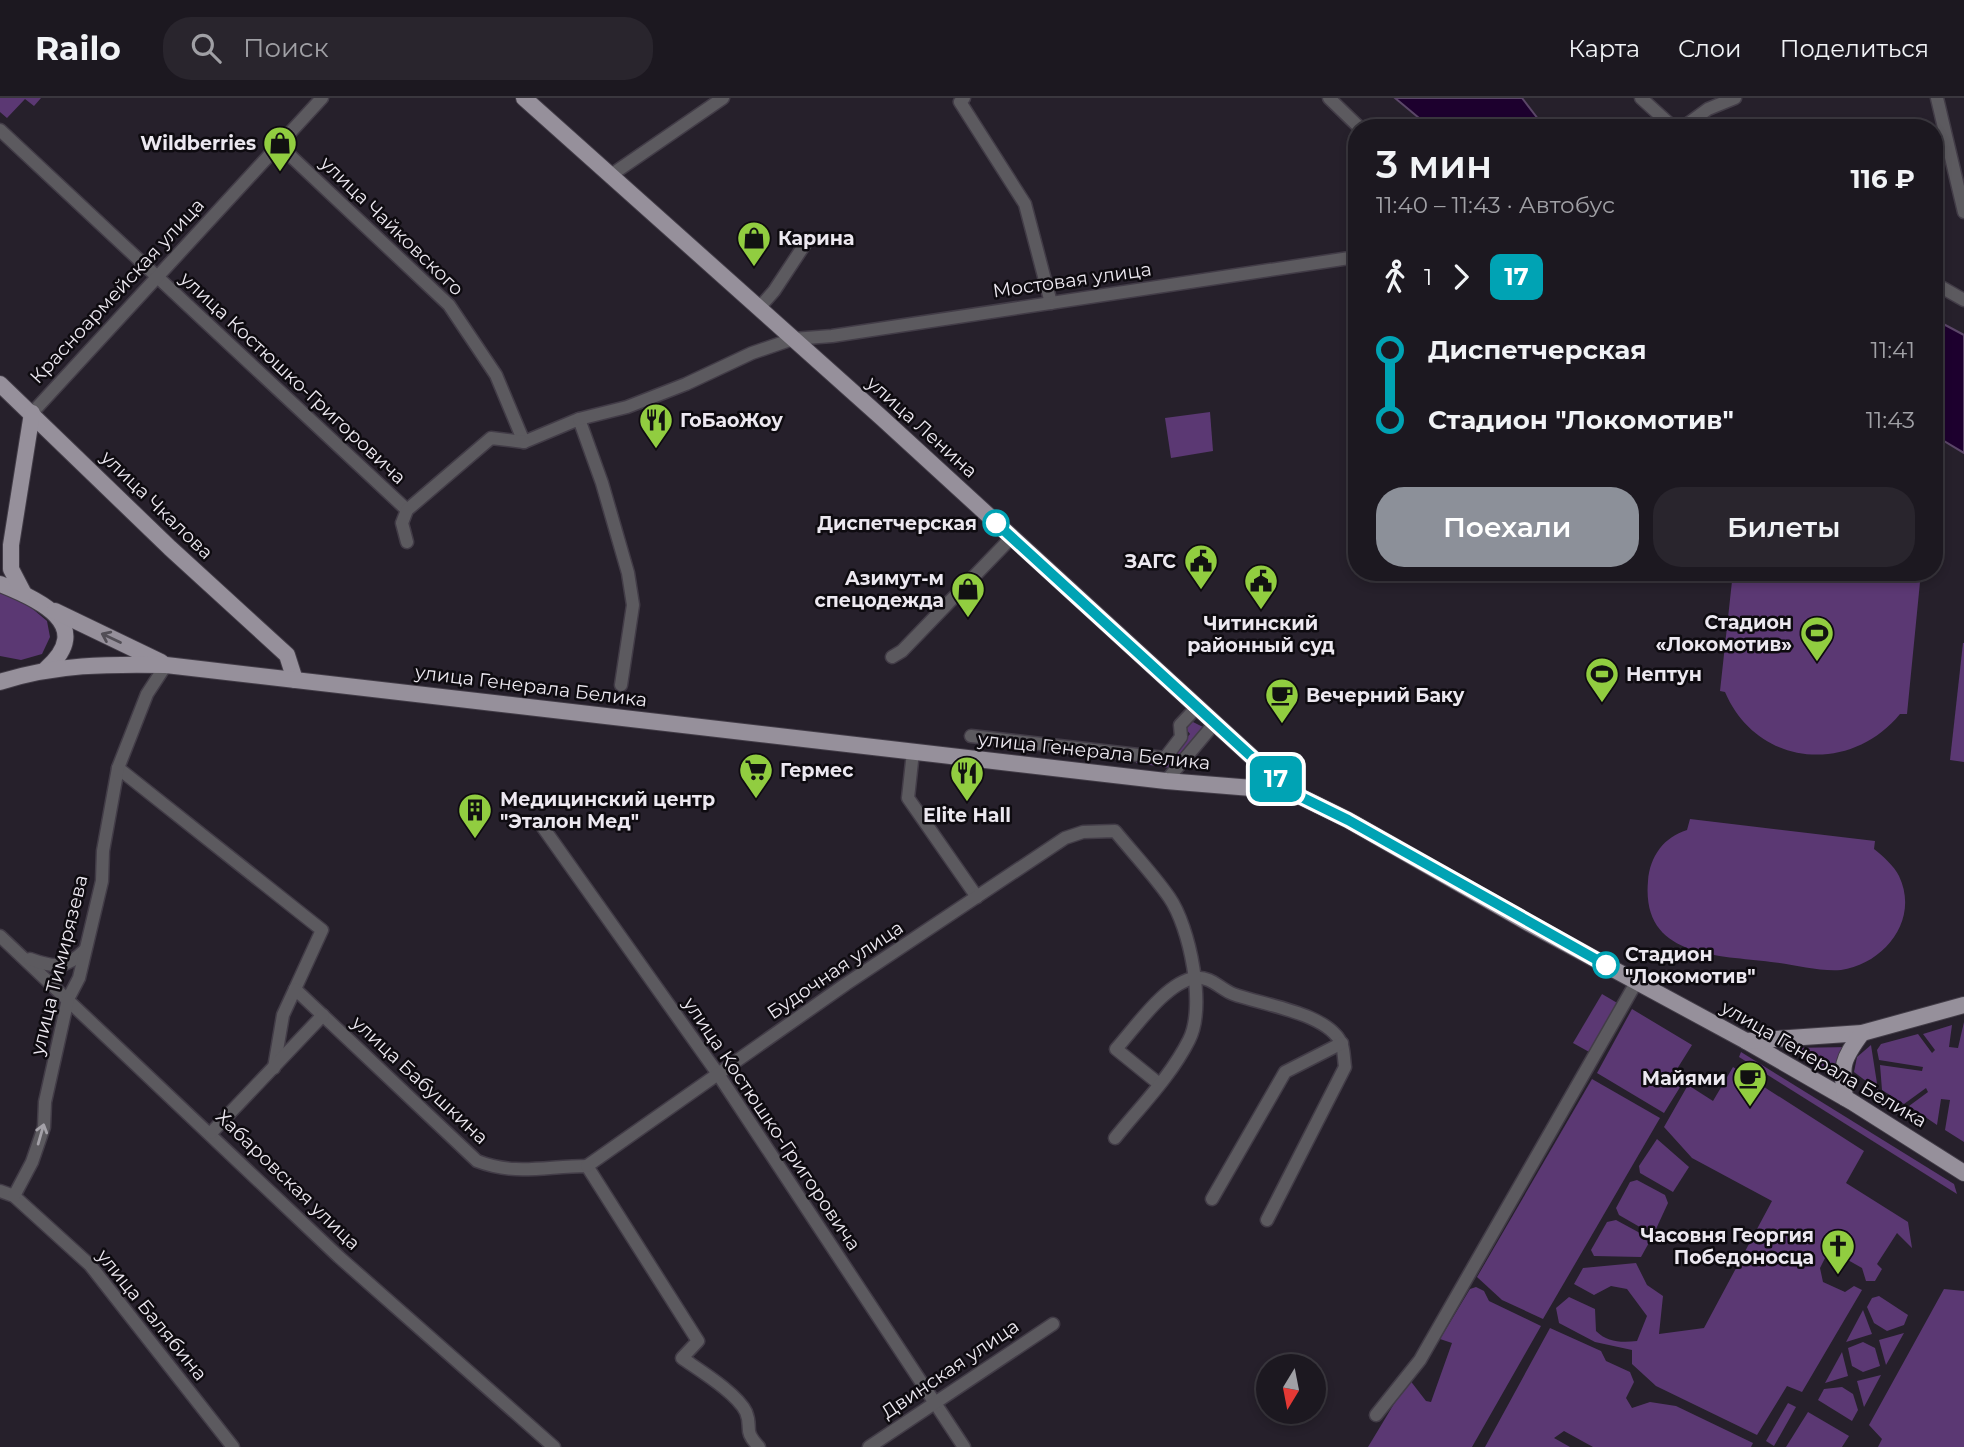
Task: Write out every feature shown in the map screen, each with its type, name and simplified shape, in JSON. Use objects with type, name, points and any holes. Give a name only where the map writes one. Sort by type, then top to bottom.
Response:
[{"type":"main road","name":"улица Ленина","points":[[524,98],[759,307],[1289,791]]},
{"type":"main road","name":"улица Чкалова","points":[[0,384],[170,548],[287,655],[295,680]]},
{"type":"main road","name":"Красноармейская улица","points":[[11,545],[32,413]]},
{"type":"main road","points":[[0,568],[11,545]]},
{"type":"main road","points":[[11,545],[11,569],[24,594]]},
{"type":"main road","points":[[0,584],[166,665]]},
{"type":"main road","points":[[46,670],[56,661],[64,642],[63,622],[55,611]]},
{"type":"main road","points":[[0,682],[46,670],[102,664],[166,665]]},
{"type":"main road","name":"улица Генерала Белика","points":[[166,665],[1166,781],[1289,791],[1348,820],[1746,1041],[1845,1098],[1964,1173]]},
{"type":"main road","points":[[0,670],[19,676]]},
{"type":"main road","points":[[1746,1041],[1862,1033],[1964,1005]]},
{"type":"main road","points":[[1845,1098],[1842,1068],[1845,1056],[1862,1033]]},
{"type":"street","name":"Красноармейская улица","points":[[32,413],[322,98]]},
{"type":"street","points":[[611,176],[723,98]]},
{"type":"street","points":[[964,98],[960,102],[1025,204],[1051,303]]},
{"type":"street","points":[[1329,98],[1351,119]]},
{"type":"street","points":[[1641,98],[1665,119]]},
{"type":"street","points":[[1695,119],[1709,109],[1735,98]]},
{"type":"street","points":[[1937,98],[1943,119]]},
{"type":"street","points":[[1943,119],[1962,187],[1964,212]]},
{"type":"street","name":"улица Костюшко-Григоровича","points":[[0,130],[407,510]]},
{"type":"street","name":"улица Чайковского","points":[[279,145],[449,305],[496,375],[524,442]]},
{"type":"street","points":[[759,307],[774,291],[804,244]]},
{"type":"street","name":"Мостовая улица","points":[[524,442],[579,419],[627,407],[686,384],[752,353],[793,339],[1348,258]]},
{"type":"street","points":[[1943,288],[1964,300]]},
{"type":"street","points":[[579,419],[602,483],[634,606],[621,685]]},
{"type":"street","points":[[407,542],[402,523],[407,510],[491,438],[524,442]]},
{"type":"street","points":[[892,657],[902,651],[1012,537]]},
{"type":"street","name":"улица Тимирязева","points":[[13,1196],[32,1162],[44,1127],[45,1102],[68,999],[79,978],[103,881],[103,851],[118,768],[147,694],[166,665]]},
{"type":"street","points":[[971,736],[1165,758],[1181,737],[1180,725],[1196,708]]},
{"type":"street","points":[[1166,781],[1214,724]]},
{"type":"street","points":[[913,752],[908,798],[977,897]]},
{"type":"street","points":[[118,768],[322,930],[283,1015],[274,1068]]},
{"type":"street","name":"улица Костюшко-Григоровича","points":[[542,826],[718,1074],[964,1447]]},
{"type":"street","name":"Будочная улица","points":[[587,1166],[977,897],[1065,838],[1083,832],[1115,831],[1171,899],[1186,931],[1194,978]]},
{"type":"street","name":"Хабаровская улица","points":[[0,936],[339,1257],[553,1447]]},
{"type":"street","points":[[23,957],[58,968],[67,966],[85,950]]},
{"type":"street","points":[[1115,1138],[1191,1038],[1197,1016],[1194,978]]},
{"type":"street","points":[[1158,1083],[1116,1049],[1171,989],[1194,978],[1209,979],[1232,994],[1283,1007],[1321,1023],[1342,1043],[1345,1067],[1267,1220]]},
{"type":"street","points":[[1376,1415],[1420,1360],[1637,981]]},
{"type":"street","name":"улица Бабушкина","points":[[295,989],[477,1161],[519,1171],[587,1166]]},
{"type":"street","points":[[211,1133],[323,1016]]},
{"type":"street","points":[[1212,1199],[1285,1072],[1342,1043]]},
{"type":"street","points":[[587,1166],[698,1341],[682,1358],[720,1386],[746,1412],[747,1434],[759,1447]]},
{"type":"street","name":"улица Балябина","points":[[0,1191],[13,1196],[90,1265],[233,1447]]},
{"type":"street","name":"Двинская улица","points":[[869,1447],[1053,1324]]},
{"type":"shaded area","points":[[0,98],[41,98],[34,106],[25,99],[7,118],[0,112]]},
{"type":"shaded area","points":[[1395,98],[1522,98],[1538,119],[1420,119]]},
{"type":"shaded area","points":[[1943,324],[1964,335],[1964,453],[1943,440]]},
{"type":"shaded area","points":[[1210,412],[1213,451],[1171,458],[1165,418]]},
{"type":"shaded area","name":"Стадион «Локомотив»","points":[[1732,581],[1920,581],[1907,714],[1900,714],[1879,734],[1856,747],[1831,754],[1806,754],[1781,748],[1759,736],[1740,717],[1725,692],[1720,691]]},
{"type":"shaded area","points":[[0,593],[28,605],[47,621],[50,637],[42,654],[21,660],[0,656]]},
{"type":"shaded area","points":[[1964,643],[1964,762],[1950,760]]},
{"type":"shaded area","points":[[1191,721],[1203,727],[1202,732],[1170,768],[1136,763],[1137,760],[1164,764],[1190,734],[1186,729]]},
{"type":"shaded area","points":[[1690,819],[1875,841],[1874,849],[1897,872],[1904,892],[1905,908],[1894,937],[1871,959],[1841,970],[1707,954],[1670,939],[1657,925],[1649,906],[1649,872],[1660,849],[1671,837],[1687,830]]},
{"type":"shaded area","points":[[1602,994],[1619,1004],[1591,1053],[1573,1043]]},
{"type":"shaded area","points":[[1632,1009],[1692,1045],[1672,1077],[1682,1084],[1664,1113],[1597,1073]]},
{"type":"shaded area","points":[[1964,1022],[1964,1142],[1945,1130],[1950,1100],[1941,1099],[1937,1125],[1909,1106],[1928,1092],[1926,1088],[1904,1104],[1882,1090],[1880,1065],[1922,1071],[1923,1067],[1879,1060],[1877,1050],[1881,1044],[1918,1034],[1932,1053],[1935,1050],[1923,1034],[1952,1025],[1949,1047],[1958,1048]]},
{"type":"shaded area","points":[[1871,1045],[1878,1090],[1854,1072],[1857,1057]]},
{"type":"shaded area","points":[[1850,1047],[1837,1076],[1790,1048]]},
{"type":"shaded area","points":[[1741,1052],[1954,1184],[1957,1194],[1739,1057]]},
{"type":"shaded area","points":[[1733,1067],[1864,1151],[1846,1183],[1908,1222],[1912,1248],[1897,1233],[1877,1264],[1882,1269],[1875,1281],[1866,1281],[1862,1268],[1839,1255],[1825,1258],[1820,1268],[1823,1282],[1845,1292],[1854,1286],[1862,1290],[1802,1392],[1787,1386],[1757,1435],[1656,1386],[1632,1364],[1632,1350],[1595,1342],[1559,1323],[1556,1308],[1569,1297],[1595,1309],[1596,1331],[1600,1335],[1615,1341],[1637,1341],[1647,1316],[1627,1289],[1611,1286],[1594,1295],[1574,1284],[1583,1268],[1636,1263],[1647,1285],[1663,1296],[1659,1334],[1704,1328],[1772,1201],[1692,1158],[1664,1127],[1688,1085],[1713,1101]]},
{"type":"shaded area","points":[[1592,1079],[1660,1118],[1543,1319],[1502,1300],[1477,1277]]},
{"type":"shaded area","points":[[1657,1139],[1689,1167],[1673,1192],[1640,1173],[1639,1166]]},
{"type":"shaded area","points":[[1637,1180],[1665,1195],[1668,1203],[1656,1229],[1645,1230],[1619,1215],[1616,1208],[1630,1182]]},
{"type":"shaded area","points":[[1616,1220],[1651,1239],[1641,1257],[1594,1256],[1591,1250],[1607,1222]]},
{"type":"shaded area","points":[[1476,1287],[1484,1291],[1489,1301],[1541,1326],[1472,1447],[1368,1447],[1409,1379],[1426,1401],[1431,1402],[1452,1343],[1440,1339],[1470,1289]]},
{"type":"shaded area","points":[[1944,1289],[1964,1291],[1964,1447],[1878,1447],[1882,1439],[1869,1425]]},
{"type":"shaded area","points":[[1879,1296],[1908,1315],[1904,1325],[1887,1331],[1874,1323],[1867,1307],[1872,1298]]},
{"type":"shaded area","points":[[1863,1310],[1872,1334],[1846,1342]]},
{"type":"shaded area","points":[[1550,1328],[1601,1351],[1606,1361],[1630,1372],[1634,1382],[1626,1398],[1632,1408],[1650,1402],[1676,1406],[1753,1443],[1751,1447],[1593,1447],[1564,1431],[1554,1438],[1570,1447],[1485,1447]]},
{"type":"shaded area","points":[[1904,1333],[1886,1365],[1879,1340]]},
{"type":"shaded area","points":[[1863,1342],[1875,1348],[1880,1366],[1863,1372],[1852,1366],[1848,1348]]},
{"type":"shaded area","points":[[1842,1352],[1848,1376],[1825,1383]]},
{"type":"shaded area","points":[[1881,1375],[1864,1407],[1857,1381]]},
{"type":"shaded area","points":[[1842,1387],[1853,1394],[1858,1410],[1852,1421],[1818,1400],[1824,1389]]},
{"type":"shaded area","points":[[1788,1403],[1796,1407],[1774,1446],[1766,1441]]},
{"type":"shaded area","points":[[1808,1412],[1849,1436],[1842,1447],[1786,1447]]},
{"type":"bus line","name":"17","points":[[996,523],[1289,791],[1348,820],[1606,965]]},
{"type":"place","name":"Wildberries","points":[[280,173]]},
{"type":"place","name":"Карина","points":[[754,268]]},
{"type":"place","name":"ГоБаоЖоу","points":[[656,450]]},
{"type":"place","name":"Диспетчерская","points":[[996,523]]},
{"type":"place","name":"ЗАГС","points":[[1201,591]]},
{"type":"place","name":"Читинский районный суд","points":[[1261,611]]},
{"type":"place","name":"Азимут-м спецодежда","points":[[968,619]]},
{"type":"place","name":"Стадион «Локомотив»","points":[[1817,663]]},
{"type":"place","name":"Нептун","points":[[1602,704]]},
{"type":"place","name":"Вечерний Баку","points":[[1282,725]]},
{"type":"place","name":"Гермес","points":[[756,800]]},
{"type":"place","name":"Elite Hall","points":[[967,803]]},
{"type":"place","name":"Медицинский центр \"Эталон Мед\"","points":[[475,840]]},
{"type":"place","name":"Стадион \"Локомотив\"","points":[[1606,965]]},
{"type":"place","name":"Майями","points":[[1750,1108]]},
{"type":"place","name":"Часовня Георгия Победоносца","points":[[1838,1276]]}]
